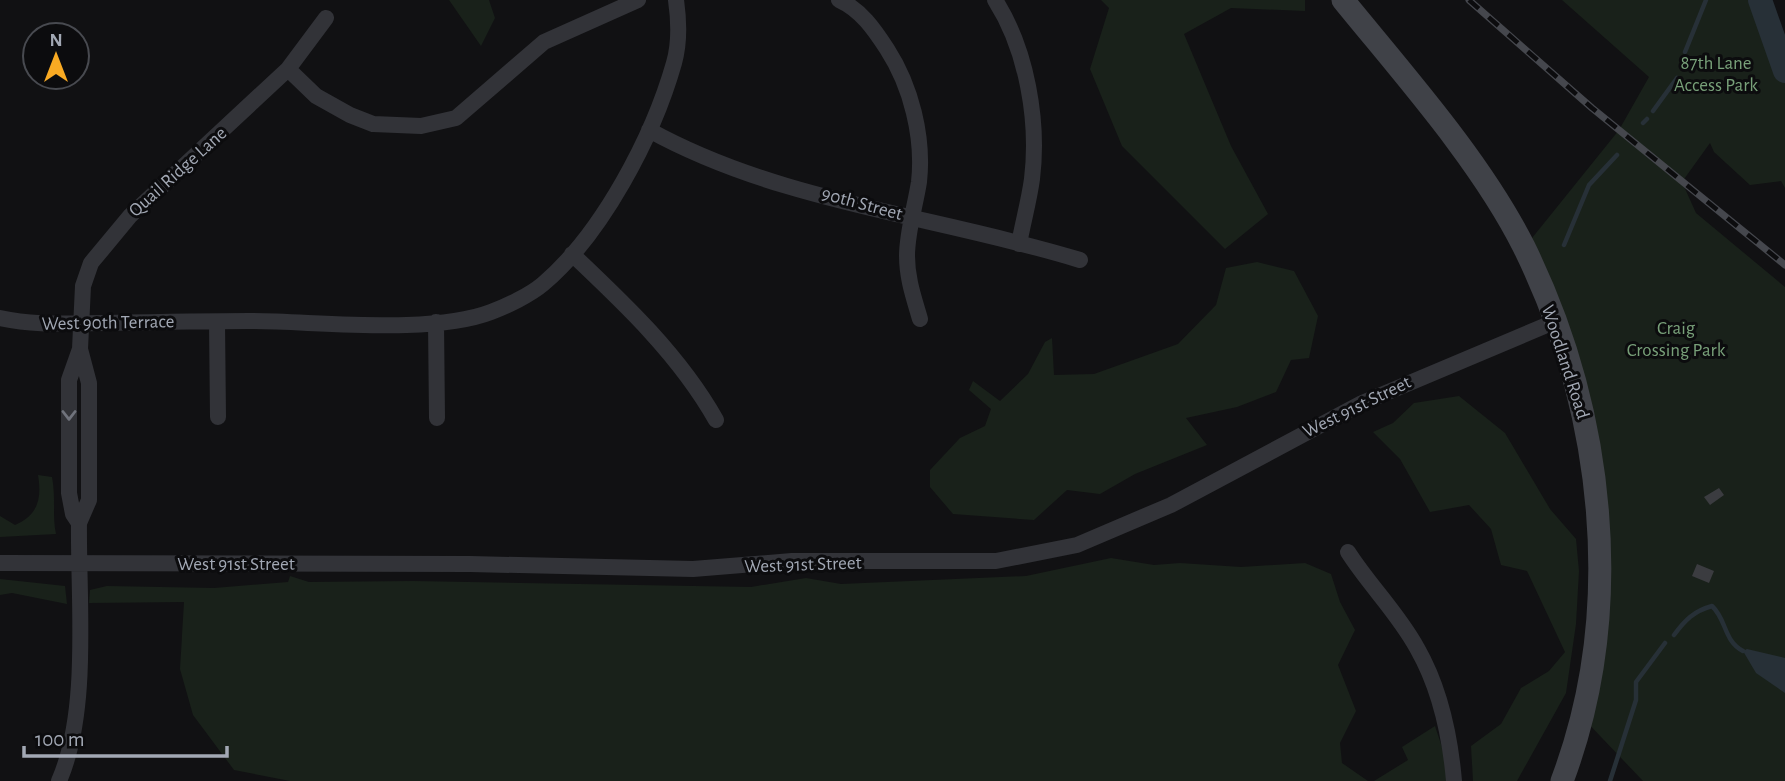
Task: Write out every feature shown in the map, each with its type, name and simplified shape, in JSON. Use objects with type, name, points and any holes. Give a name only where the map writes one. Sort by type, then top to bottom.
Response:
[{"type":"main road","name":"Woodland Road","points":[[1343,0],[1496,199],[1524,248],[1554,322],[1583,415],[1600,538],[1593,656],[1582,717],[1562,781]]},
{"type":"street","points":[[288,69],[333,107],[373,124],[421,127],[456,118],[544,41],[638,0]]},
{"type":"street","name":"West 90th Terrace","points":[[0,318],[44,325],[216,321],[436,322],[454,321],[492,312],[541,286],[572,254],[615,194],[649,130],[675,62],[679,28],[676,0]]},
{"type":"street","points":[[839,0],[850,5],[873,27],[885,45],[897,64],[917,123],[919,179],[907,255],[910,286],[920,319]]},
{"type":"street","points":[[995,0],[1004,14],[1026,74],[1033,131],[1032,179],[1018,244]]},
{"type":"street","name":"Quail Ridge Lane","points":[[59,781],[69,757],[78,694],[79,523],[89,500],[89,383],[86,362],[80,349],[83,286],[92,263],[114,232],[288,69],[326,18]]},
{"type":"street","name":"90th Street","points":[[649,130],[729,166],[912,218],[1080,260]]},
{"type":"street","points":[[572,254],[633,311],[700,392],[716,420]]},
{"type":"street","points":[[216,321],[218,417]]},
{"type":"street","points":[[436,322],[437,418]]},
{"type":"street","name":"West 91st Street","points":[[0,563],[470,564],[693,569],[792,561],[996,561],[1089,540],[1171,505],[1362,403],[1554,322]]},
{"type":"street","points":[[1348,552],[1417,646],[1431,674],[1449,738],[1454,781]]},
{"type":"green space","points":[[449,0],[489,0],[495,18],[481,46]]},
{"type":"green space","points":[[1101,0],[1305,0],[1305,11],[1231,8],[1184,34],[1231,146],[1268,214],[1225,249],[1122,146],[1090,69],[1109,8]]},
{"type":"green space","name":"Craig Crossing Park","points":[[1562,0],[1760,0],[1785,71],[1785,188],[1781,181],[1750,185],[1714,152],[1710,143],[1682,182],[1696,213],[1785,287],[1785,781],[1643,781],[1582,717],[1597,498],[1524,248],[1619,130],[1649,77]]},
{"type":"green space","points":[[1257,262],[1294,271],[1318,316],[1309,358],[1291,360],[1276,392],[1237,407],[1186,418],[1207,445],[1135,474],[1100,494],[1067,490],[1034,520],[953,514],[930,487],[930,470],[960,438],[985,426],[991,409],[969,390],[973,381],[1000,401],[1028,374],[1045,342],[1052,338],[1054,375],[1094,374],[1178,344],[1216,305],[1226,268]]},
{"type":"green space","points":[[1459,396],[1505,433],[1550,509],[1576,539],[1579,571],[1576,624],[1566,693],[1517,781],[1473,781],[1471,746],[1501,724],[1521,688],[1549,671],[1565,652],[1527,571],[1501,565],[1491,529],[1469,505],[1430,512],[1400,459],[1373,432],[1393,423],[1414,403]]},
{"type":"green space","points":[[38,475],[52,477],[56,534],[0,537],[0,516],[15,525],[29,516],[37,505]]},
{"type":"green space","points":[[1111,558],[1154,565],[1180,563],[1241,567],[1305,563],[1331,574],[1340,602],[1355,630],[1338,665],[1356,711],[1340,743],[1342,763],[1368,781],[290,781],[234,770],[193,715],[180,669],[184,602],[89,603],[90,590],[107,586],[214,588],[288,582],[290,576],[309,582],[413,581],[751,587],[806,578],[841,584],[1026,576]]},
{"type":"green space","points":[[0,579],[65,586],[67,604],[12,593],[0,595]]},
{"type":"green space","points":[[1435,726],[1447,762],[1446,781],[1374,781],[1408,760],[1402,747]]},
{"type":"shaded area","points":[[1747,649],[1785,658],[1785,693],[1756,673],[1743,651]]},
{"type":"building","points":[[1719,488],[1724,495],[1710,505],[1704,497]]},
{"type":"building","points":[[1697,564],[1714,571],[1709,583],[1692,576]]},
{"type":"waterway","points":[[1685,52],[1706,0]]},
{"type":"waterway","points":[[1760,0],[1785,71]]},
{"type":"waterway","points":[[1653,111],[1677,78]]},
{"type":"waterway","points":[[1643,123],[1647,119]]},
{"type":"waterway","points":[[1564,245],[1589,185],[1617,155]]},
{"type":"waterway","points":[[1674,635],[1690,617],[1712,606],[1728,636],[1743,651]]},
{"type":"waterway","points":[[1610,781],[1636,700],[1636,682],[1665,643]]},
{"type":"railway","points":[[1469,0],[1592,108],[1785,265]]},
{"type":"park label","name":"87th Lane Access Park","points":[[1716,74]]}]
